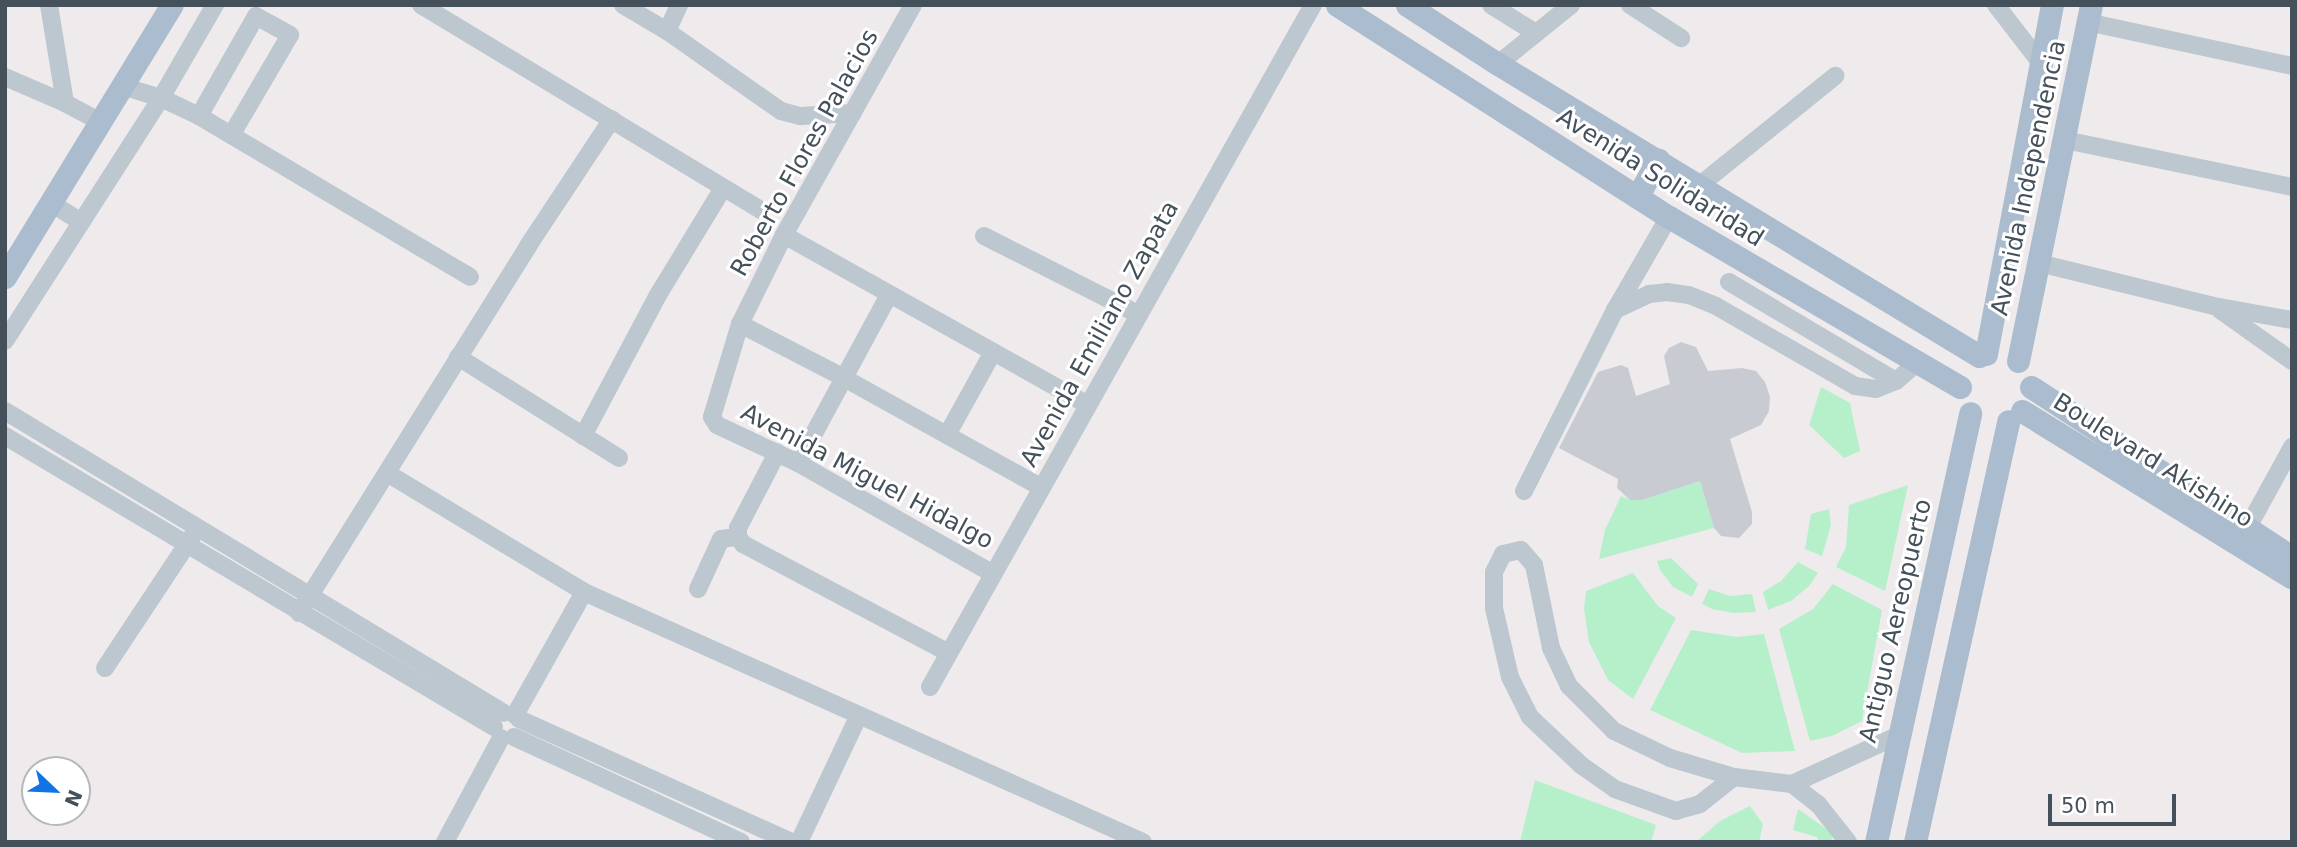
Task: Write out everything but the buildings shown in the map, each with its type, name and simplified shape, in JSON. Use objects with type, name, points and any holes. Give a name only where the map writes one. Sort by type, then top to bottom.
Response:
[{"type":"main road","points":[[5,277],[172,5]]},
{"type":"main road","name":"Avenida Solidaridad","points":[[1407,5],[1498,64],[1982,355]]},
{"type":"main road","name":"Avenida Independencia","points":[[1982,355],[2052,5]]},
{"type":"main road","name":"Avenida Solidaridad","points":[[1351,9],[1669,217],[1960,387]]},
{"type":"main road","name":"Avenida Independencia","points":[[2018,361],[2089,14]]},
{"type":"main road","points":[[1637,197],[1658,160]]},
{"type":"main road","points":[[1915,842],[2015,416],[2031,387],[2029,377],[2018,361],[2009,355],[1982,355],[1963,374],[1960,387],[1961,396],[1970,413],[1988,422],[2015,416]]},
{"type":"main road","name":"Boulevard Akishino","points":[[2031,387],[2292,557]]},
{"type":"main road","name":"Antiguo Aereopuerto","points":[[1876,842],[1897,736],[1970,413]]},
{"type":"main road","name":"Boulevard Akishino","points":[[2015,416],[2292,578]]},
{"type":"street","points":[[49,5],[65,103]]},
{"type":"street","points":[[5,341],[160,98],[215,5]]},
{"type":"street","points":[[421,5],[761,210]]},
{"type":"street","points":[[623,5],[667,31],[781,111],[800,116],[853,113]]},
{"type":"street","points":[[667,31],[679,5]]},
{"type":"street","name":"Roberto Flores Palacios","points":[[740,324],[784,236],[913,5]]},
{"type":"street","name":"Avenida Emiliano Zapata","points":[[930,687],[1313,5]]},
{"type":"street","points":[[1491,5],[1536,33]]},
{"type":"street","points":[[1498,64],[1571,5]]},
{"type":"street","points":[[1630,5],[1681,38]]},
{"type":"street","points":[[1996,5],[2040,62]]},
{"type":"street","points":[[2089,14],[2292,66]]},
{"type":"street","points":[[199,116],[256,16],[290,35],[232,134]]},
{"type":"street","points":[[1700,185],[1835,76]]},
{"type":"street","points":[[5,77],[65,103],[100,122]]},
{"type":"street","points":[[122,86],[160,98],[232,134],[470,277]]},
{"type":"street","points":[[299,613],[458,357],[612,119]]},
{"type":"street","points":[[2065,140],[2292,187]]},
{"type":"street","points":[[583,436],[658,295],[723,188]]},
{"type":"street","points":[[51,203],[81,222]]},
{"type":"street","points":[[1524,491],[1615,310],[1669,217]]},
{"type":"street","points":[[784,236],[1087,404]]},
{"type":"street","points":[[984,236],[1138,314]]},
{"type":"street","points":[[1716,306],[1742,259]]},
{"type":"street","points":[[2039,263],[2214,306],[2292,320]]},
{"type":"street","points":[[1729,282],[1896,380]]},
{"type":"street","points":[[1615,310],[1649,294],[1667,292],[1689,295],[1716,306],[1855,386],[1876,388],[1896,380],[1918,362]]},
{"type":"street","points":[[798,463],[889,295]]},
{"type":"street","points":[[2214,306],[2292,361]]},
{"type":"street","points":[[740,324],[844,378],[1041,488]]},
{"type":"street","name":"Avenida Miguel Hidalgo","points":[[740,324],[712,416],[717,425],[798,463],[992,573]]},
{"type":"street","points":[[947,435],[993,352]]},
{"type":"street","points":[[458,357],[619,458]]},
{"type":"street","points":[[5,411],[312,595],[508,725],[791,842]]},
{"type":"street","points":[[5,436],[299,613],[508,725],[741,842]]},
{"type":"street","points":[[2247,529],[2292,447]]},
{"type":"street","points":[[777,453],[738,528],[738,537],[743,544],[949,653]]},
{"type":"street","points":[[387,473],[584,592],[1143,842]]},
{"type":"street","points":[[105,668],[188,546],[198,525]]},
{"type":"street","points":[[698,589],[722,539],[738,537]]},
{"type":"street","points":[[1734,777],[1700,804],[1676,811],[1615,789],[1581,765],[1530,717],[1510,677],[1494,608],[1494,572],[1503,554],[1521,550],[1534,565],[1551,648],[1569,686],[1614,731],[1670,758],[1734,777],[1792,784],[1818,804],[1848,842]]},
{"type":"street","points":[[445,842],[584,592]]},
{"type":"street","points":[[799,842],[859,715]]},
{"type":"street","points":[[1792,784],[1897,736]]},
{"type":"green space","points":[[1821,387],[1850,403],[1860,451],[1844,458],[1809,425]]},
{"type":"green space","points":[[1700,481],[1714,528],[1599,559],[1605,530],[1621,496],[1630,500],[1642,500]]},
{"type":"green space","points":[[1908,485],[1885,591],[1836,567],[1846,547],[1849,505]]},
{"type":"green space","points":[[1829,509],[1831,525],[1822,556],[1805,549],[1811,514]]},
{"type":"green space","points":[[1671,558],[1698,584],[1692,597],[1673,587],[1660,570],[1657,561]]},
{"type":"green space","points":[[1798,562],[1818,573],[1809,586],[1791,601],[1768,610],[1763,592],[1781,581]]},
{"type":"green space","points":[[1633,573],[1658,606],[1676,618],[1633,699],[1608,680],[1589,642],[1584,609],[1586,591]]},
{"type":"green space","points":[[1833,584],[1882,610],[1862,721],[1832,736],[1810,741],[1779,629],[1813,609]]},
{"type":"green space","points":[[1709,589],[1730,596],[1752,594],[1756,612],[1734,613],[1712,609],[1702,604]]},
{"type":"green space","points":[[1691,630],[1737,637],[1764,634],[1795,751],[1742,753],[1650,710]]},
{"type":"green space","points":[[1535,780],[1656,825],[1651,842],[1520,842]]},
{"type":"green space","points":[[1750,806],[1763,824],[1759,842],[1696,842],[1720,821]]},
{"type":"green space","points":[[1798,809],[1831,832],[1833,842],[1819,842],[1817,837],[1793,830]]}]
